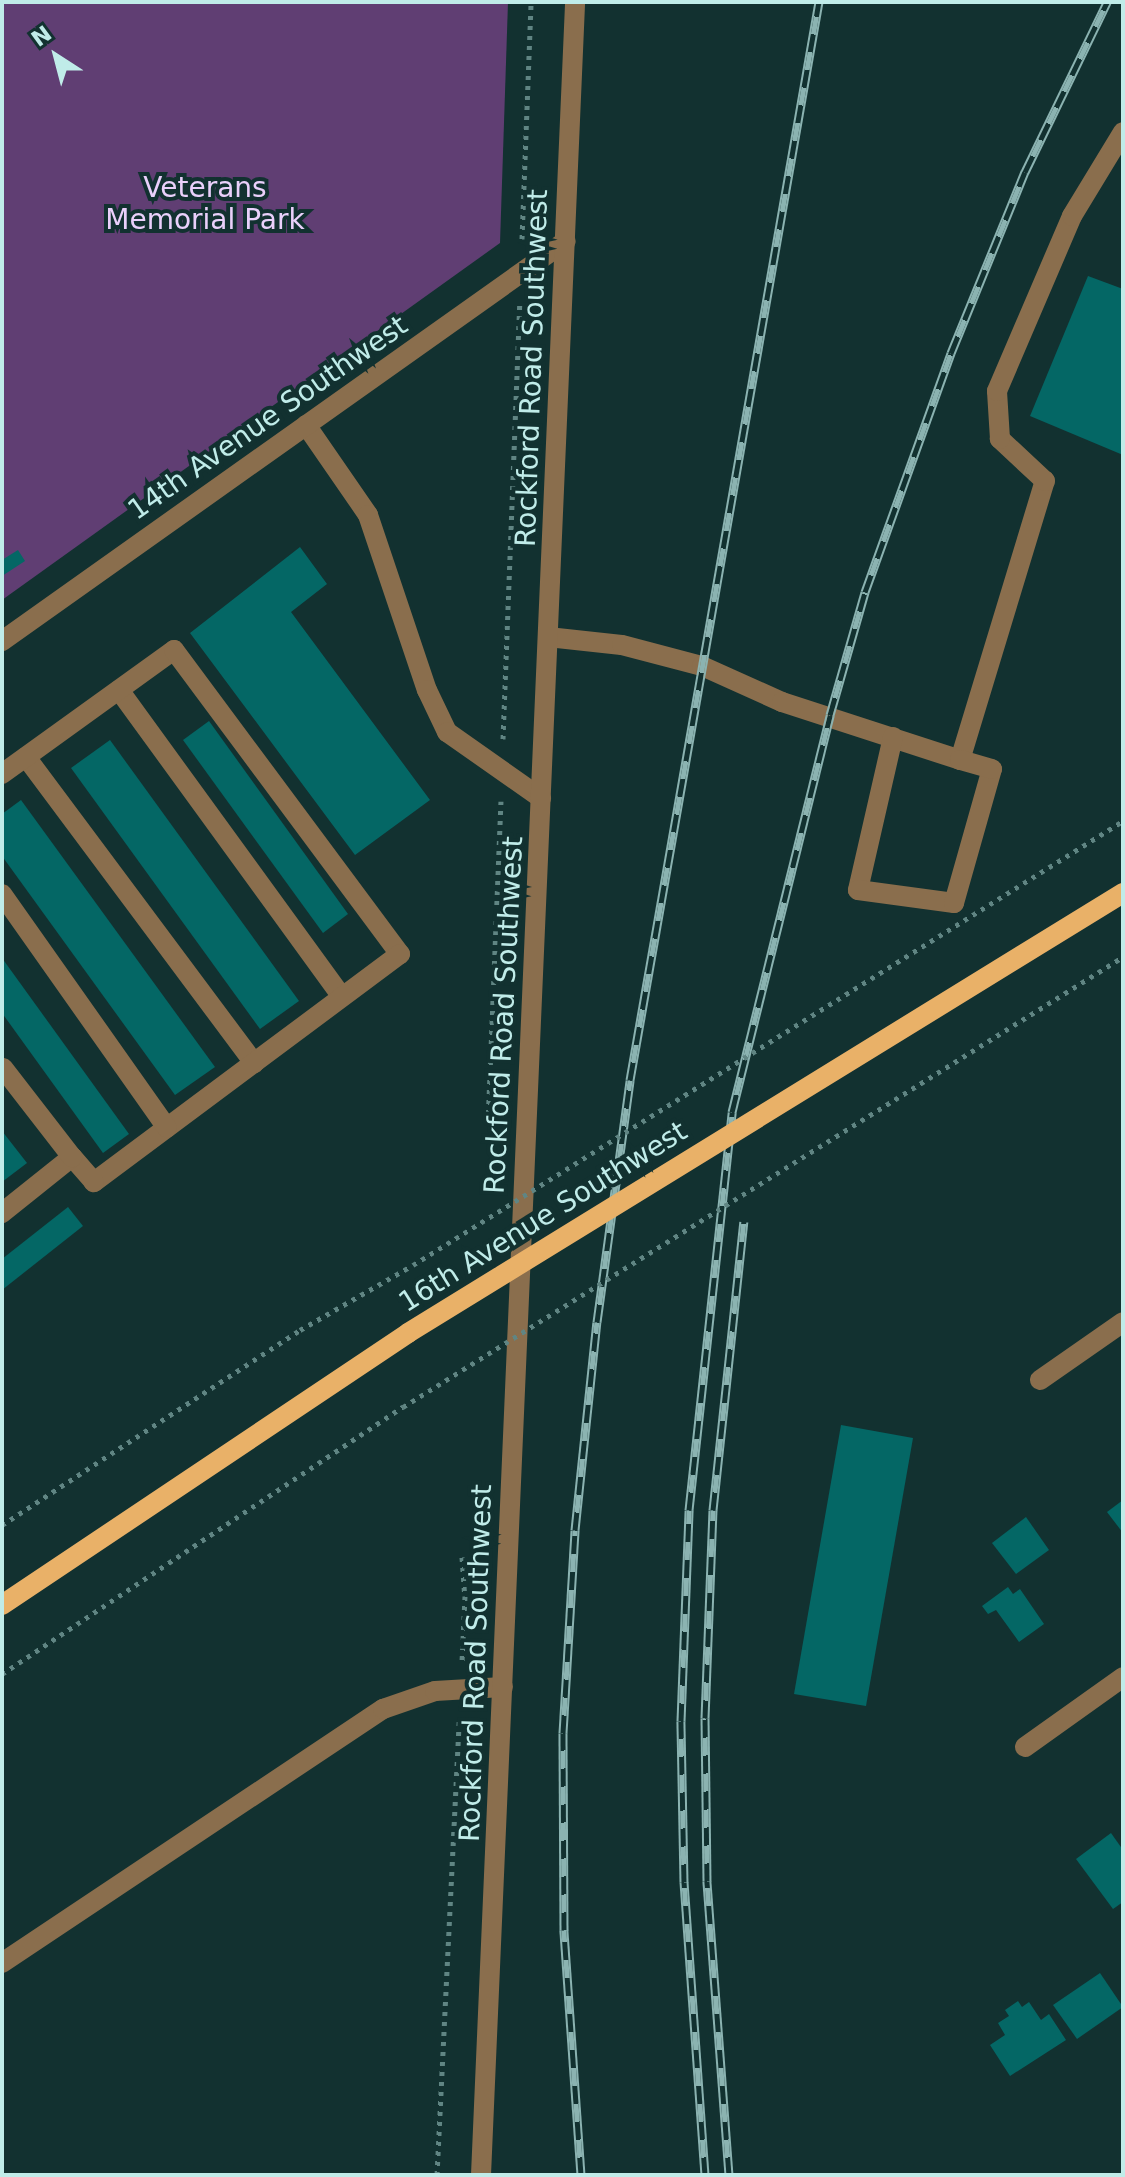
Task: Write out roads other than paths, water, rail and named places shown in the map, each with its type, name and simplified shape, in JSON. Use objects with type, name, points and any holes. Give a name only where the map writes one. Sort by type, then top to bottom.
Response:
[{"type":"main road","name":"16th Avenue Southwest","points":[[2,1605],[408,1333],[1123,893]]},
{"type":"street","name":"Rockford Road Southwest","points":[[481,2175],[575,2]]},
{"type":"street","points":[[960,760],[1045,481],[1000,439],[997,391],[1072,216],[1123,132]]},
{"type":"street","name":"14th Avenue Southwest","points":[[2,641],[566,241]]},
{"type":"street","points":[[306,425],[368,515],[427,690],[447,732],[541,798]]},
{"type":"street","points":[[548,637],[622,645],[702,666],[782,702],[893,737],[960,760],[992,769],[954,903],[858,890],[893,737]]},
{"type":"street","points":[[2,774],[174,650],[400,954],[94,1182],[2,1068]]},
{"type":"street","points":[[119,690],[342,997]]},
{"type":"street","points":[[26,757],[254,1063]]},
{"type":"street","points":[[2,894],[167,1128]]},
{"type":"street","points":[[2,1213],[72,1157]]},
{"type":"street","points":[[1040,1380],[1123,1322]]},
{"type":"street","points":[[1025,1747],[1123,1677]]},
{"type":"street","points":[[2,1963],[383,1709],[435,1691],[503,1687]]},
{"type":"railway","points":[[581,2175],[564,1930],[563,1733],[575,1530],[597,1322],[630,1080],[819,2]]},
{"type":"railway","points":[[705,2175],[684,1882],[681,1721],[689,1510],[732,1112],[830,715],[865,592],[951,353],[1025,172],[1107,2]]},
{"type":"railway","points":[[729,2175],[707,1881],[705,1718],[713,1510],[744,1222]]},
{"type":"park label","name":"Veterans Memorial Park","points":[[205,204]]}]
